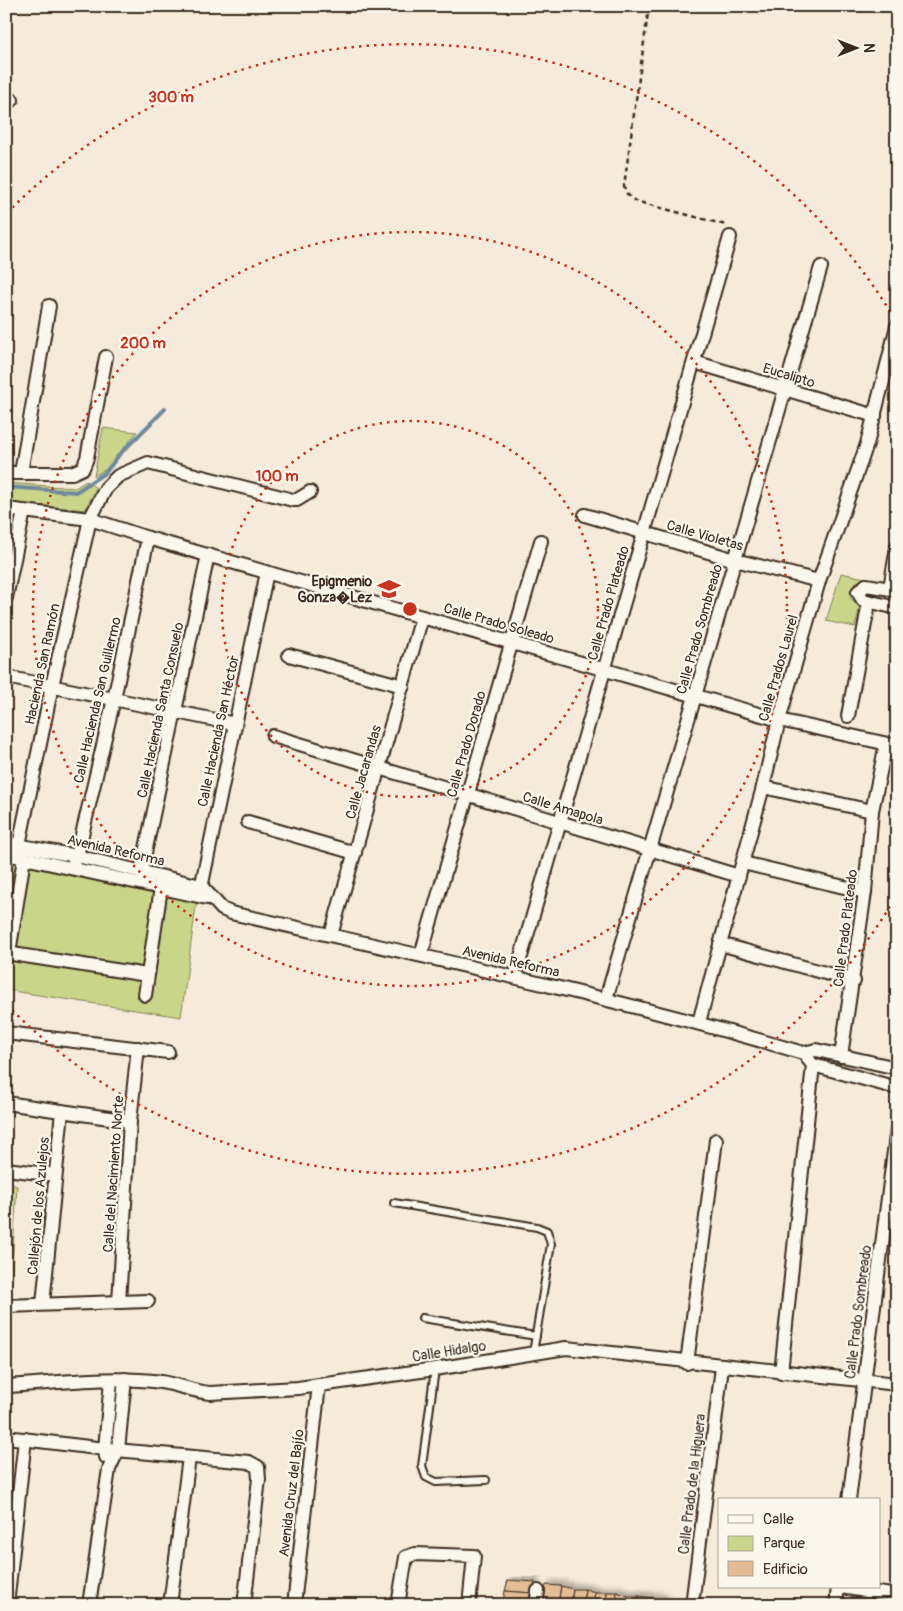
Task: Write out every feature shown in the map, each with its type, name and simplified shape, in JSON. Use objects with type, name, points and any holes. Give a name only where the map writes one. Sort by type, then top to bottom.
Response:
[{"type":"street","name":"Calle Prado Plateado","points":[[516,977],[730,237]]},
{"type":"street","name":"Calle Prado Sombreado","points":[[606,999],[821,266]]},
{"type":"street","points":[[21,473],[49,306]]},
{"type":"street","name":"Calle Prados Laurel","points":[[699,1022],[743,863],[779,720],[819,581],[874,416],[897,326]]},
{"type":"street","points":[[6,473],[72,473],[82,468],[87,458],[106,357]]},
{"type":"street","name":"Eucalipto","points":[[694,362],[874,416]]},
{"type":"street","name":"Hacienda San Ramón","points":[[13,844],[52,686],[90,518],[106,488],[118,476],[148,463],[293,500],[298,500],[310,492]]},
{"type":"street","name":"Calle Prado Soleado","points":[[6,509],[90,518],[148,538],[779,720],[891,745]]},
{"type":"street","points":[[6,598],[24,511]]},
{"type":"street","name":"Calle Violetas","points":[[585,515],[735,560],[819,581]]},
{"type":"street","name":"Calle Hacienda San Guillermo","points":[[72,868],[77,856],[114,699],[148,538]]},
{"type":"street","name":"Calle Prado Dorado","points":[[420,956],[541,541]]},
{"type":"street","points":[[897,547],[893,589],[873,585],[861,587],[858,592],[860,598],[869,602],[897,608]]},
{"type":"street","name":"Calle Hacienda Santa Consuelo","points":[[141,872],[208,555]]},
{"type":"street","name":"Calle Hacienda San Héctor","points":[[200,892],[267,572]]},
{"type":"street","points":[[848,716],[869,602]]},
{"type":"street","name":"Calle Jacarandas","points":[[331,936],[422,617]]},
{"type":"street","points":[[289,655],[403,686]]},
{"type":"street","points":[[6,677],[236,724]]},
{"type":"street","name":"Calle Amapola","points":[[273,736],[739,876]]},
{"type":"street","name":"Calle Prado Plateado","points":[[841,1056],[854,981],[865,892],[872,810],[891,745]]},
{"type":"street","points":[[763,787],[872,810]]},
{"type":"street","points":[[248,822],[355,853]]},
{"type":"street","name":"Avenida Reforma","points":[[13,844],[77,856],[141,872],[162,882]]},
{"type":"street","name":"Avenida Reforma","points":[[6,854],[72,868],[162,882],[200,892],[214,899],[222,909],[231,913],[606,999],[699,1022],[803,1053],[816,1050],[897,1068]]},
{"type":"street","points":[[24,858],[8,953],[147,975]]},
{"type":"street","points":[[743,863],[865,892]]},
{"type":"street","points":[[145,995],[162,882]]},
{"type":"street","points":[[720,944],[854,981]]},
{"type":"street","points":[[6,1032],[168,1052]]},
{"type":"street","name":"Calle del Nacimiento Norte","points":[[119,1302],[130,1121],[138,1048]]},
{"type":"street","points":[[803,1053],[813,1065],[897,1088]]},
{"type":"street","points":[[781,1373],[813,1065]]},
{"type":"street","points":[[6,1103],[130,1121]]},
{"type":"street","name":"Callejón de los Azulejos","points":[[43,1304],[62,1111]]},
{"type":"street","name":"Calle Prado Sombreado","points":[[849,1498],[897,1128]]},
{"type":"street","points":[[687,1363],[716,1140]]},
{"type":"street","points":[[6,1170],[55,1175]]},
{"type":"street","points":[[6,1306],[148,1301]]},
{"type":"street","name":"Calle Hidalgo","points":[[6,1386],[125,1379],[162,1382],[197,1392],[210,1393],[319,1385],[435,1370],[566,1348],[687,1363],[897,1384]]},
{"type":"street","name":"Calle Prado de la Higuera","points":[[692,1605],[722,1366]]},
{"type":"street","points":[[89,1605],[111,1450],[125,1379]]},
{"type":"street","points":[[110,1380],[111,1450]]},
{"type":"street","name":"Avenida Cruz del Bajío","points":[[294,1605],[319,1385]]},
{"type":"street","points":[[6,1437],[111,1450],[249,1462],[258,1468],[259,1479],[244,1605]]},
{"type":"street","points":[[7,1605],[24,1439]]},
{"type":"street","points":[[170,1605],[189,1457]]},
{"type":"street","points":[[398,1605],[406,1557],[415,1554],[474,1556],[469,1605]]},
{"type":"street","points":[[836,1605],[839,1588]]},
{"type":"street","points":[[845,1588],[897,1596]]},
{"type":"street","points":[[536,1605],[538,1591]]},
{"type":"lane","points":[[394,1202],[536,1227],[547,1231],[551,1244],[533,1353]]},
{"type":"lane","points":[[422,1318],[536,1336]]},
{"type":"lane","points":[[435,1370],[422,1466],[426,1477],[436,1482],[486,1480]]},
{"type":"path","points":[[649,6],[624,186],[627,194],[635,201],[725,223],[729,228],[730,237]]},
{"type":"green space","points":[[103,428],[137,432],[106,469],[94,476]]},
{"type":"green space","points":[[86,481],[96,488],[85,510],[6,502],[6,483],[75,488]]},
{"type":"green space","points":[[841,573],[870,579],[856,582],[850,590],[851,599],[860,606],[855,627],[826,621]]},
{"type":"green space","points":[[6,851],[198,891],[181,1017],[6,990]]},
{"type":"green space","points":[[8,1183],[17,1186],[10,1297],[6,1297],[6,1198]]},
{"type":"building","points":[[508,1580],[535,1582],[532,1593],[505,1591]]},
{"type":"building","points":[[546,1585],[561,1586],[558,1605],[543,1605]]},
{"type":"building","points":[[561,1586],[573,1589],[571,1605],[558,1605]]},
{"type":"building","points":[[573,1589],[585,1589],[583,1605],[571,1605]]},
{"type":"building","points":[[585,1589],[595,1592],[593,1605],[583,1605]]},
{"type":"building","points":[[505,1591],[532,1593],[529,1605],[503,1603]]},
{"type":"building","points":[[595,1592],[607,1592],[606,1605],[593,1605]]},
{"type":"building","points":[[607,1592],[617,1592],[616,1605],[606,1605]]},
{"type":"building","points":[[617,1592],[628,1596],[626,1605],[616,1605]]},
{"type":"building","points":[[628,1596],[639,1596],[638,1605],[626,1605]]},
{"type":"building","points":[[639,1596],[653,1598],[652,1605],[638,1605]]},
{"type":"building","points":[[653,1598],[664,1599],[663,1605],[652,1605]]},
{"type":"waterway","points":[[6,487],[76,492],[106,472],[119,455],[165,409]]},
{"type":"place","name":"Epigmenio Gonza�Lez","points":[[389,589]]}]
